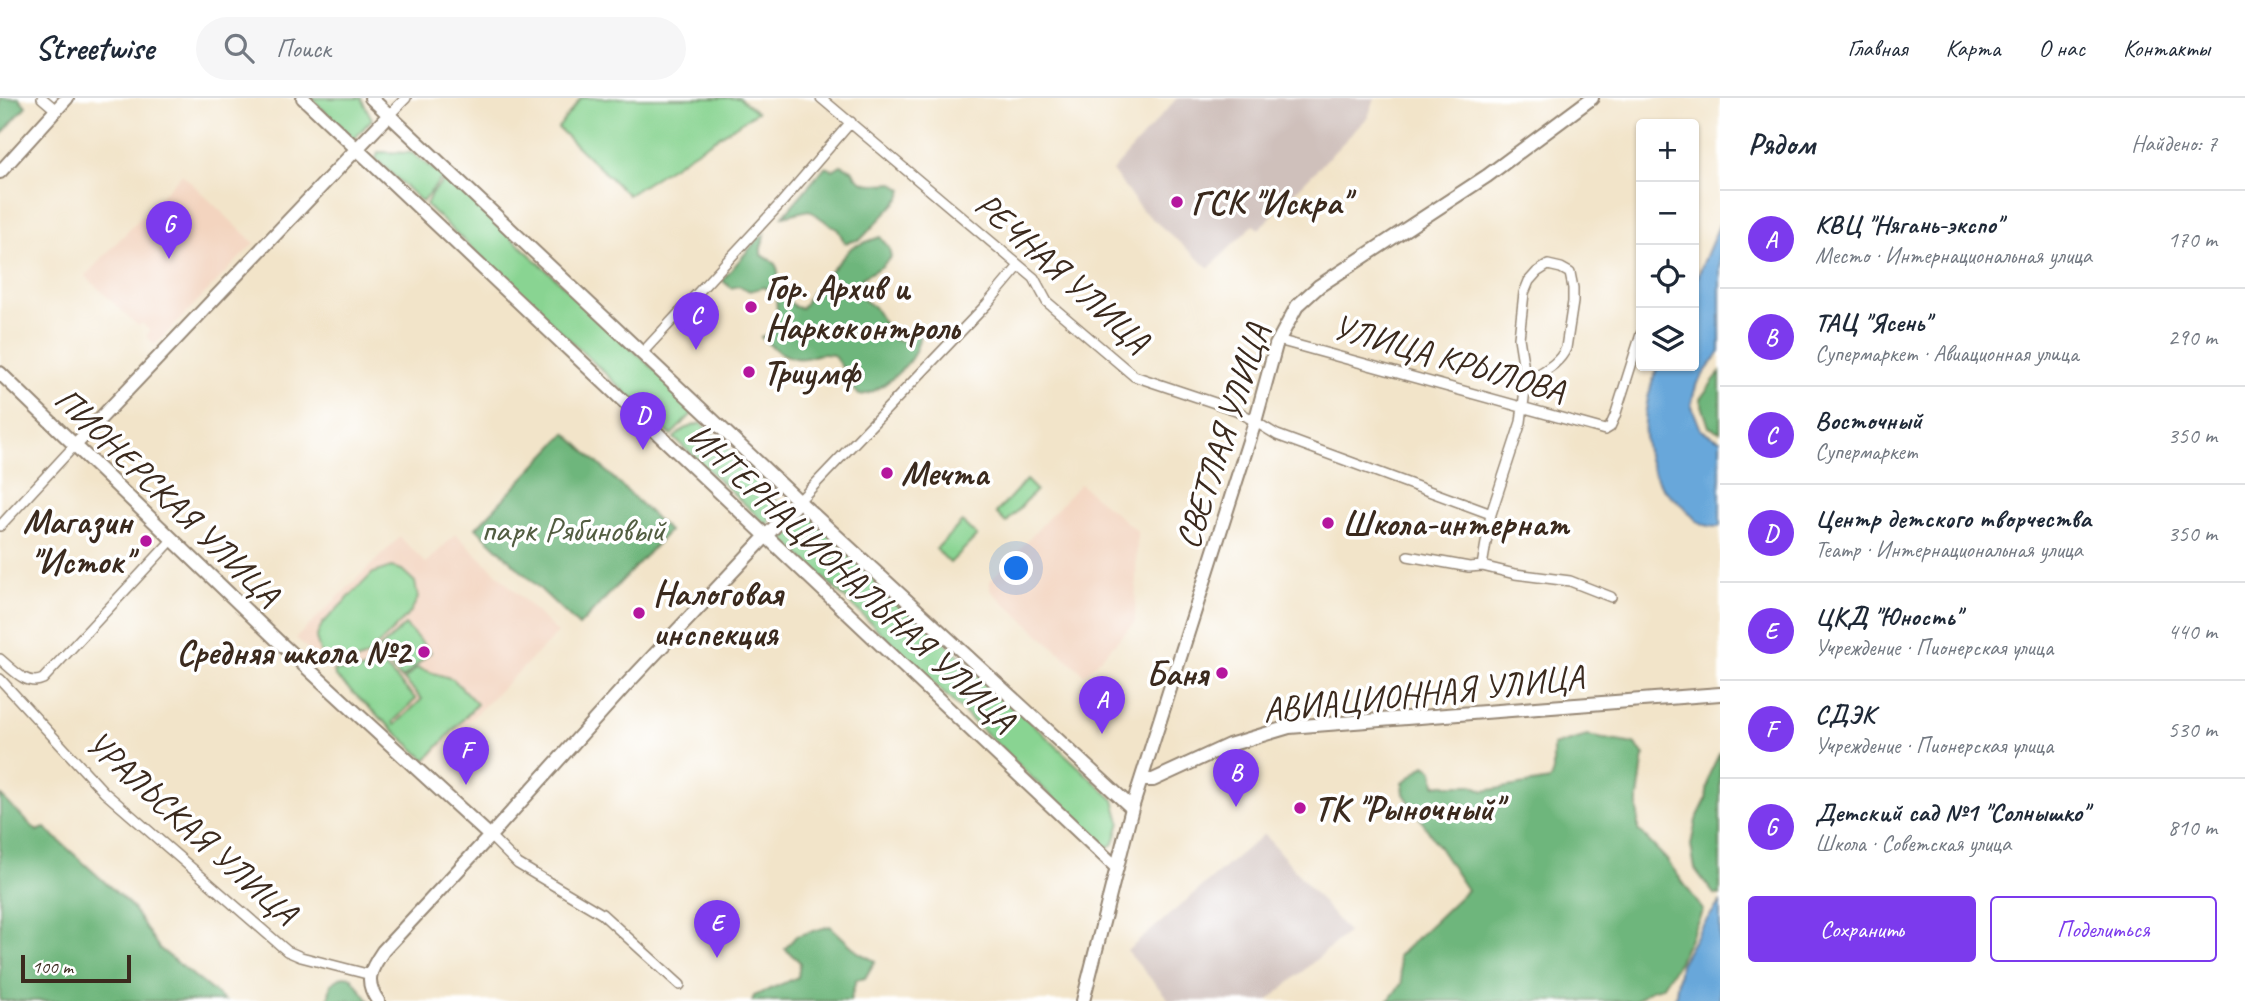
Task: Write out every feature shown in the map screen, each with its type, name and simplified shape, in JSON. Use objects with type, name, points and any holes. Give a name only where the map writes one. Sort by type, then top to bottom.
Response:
[{"type":"street","points":[[42,98],[56,110]]},
{"type":"street","points":[[0,172],[67,98]]},
{"type":"street","name":"ИНТЕРНАЦИОНАЛЬНАЯ УЛИЦА","points":[[303,98],[1117,868]]},
{"type":"street","name":"ИНТЕРНАЦИОНАЛЬНАЯ УЛИЦА","points":[[371,98],[799,501],[1132,808]]},
{"type":"street","points":[[0,526],[406,98]]},
{"type":"street","name":"РЕЧНАЯ УЛИЦА","points":[[821,98],[1034,278],[1047,302],[1134,376],[1236,410],[1277,435],[1491,514]]},
{"type":"street","name":"СВЕТЛАЯ УЛИЦА","points":[[1083,1001],[1140,780],[1255,422],[1278,340],[1297,306],[1319,286],[1488,176],[1592,98]]},
{"type":"street","points":[[642,353],[852,122]]},
{"type":"street","points":[[1482,566],[1491,514],[1505,477],[1523,409],[1525,382],[1519,338],[1524,293],[1536,272],[1548,265],[1561,268],[1570,273],[1573,288],[1566,348],[1562,358],[1556,363],[1525,382]]},
{"type":"street","points":[[377,1001],[370,980],[372,966],[383,951],[625,685],[987,304],[1019,266]]},
{"type":"street","name":"УЛИЦА КРЫЛОВА","points":[[1278,340],[1605,430],[1610,427],[1615,415],[1636,350]]},
{"type":"street","name":"ПИОНЕРСКАЯ УЛИЦА","points":[[0,373],[280,643],[518,864],[602,914],[680,985]]},
{"type":"street","points":[[0,659],[29,681],[37,682],[43,679],[173,539]]},
{"type":"street","points":[[1408,556],[1570,582],[1611,597]]},
{"type":"street","name":"УРАЛЬСКАЯ УЛИЦА","points":[[0,679],[104,792],[287,951],[370,980]]},
{"type":"street","name":"АВИАЦИОННАЯ УЛИЦА","points":[[1140,780],[1153,780],[1229,745],[1289,727],[1720,694]]},
{"type":"shaded area","points":[[1177,98],[1375,98],[1368,117],[1259,229],[1253,225],[1209,268],[1142,210],[1112,171]]},
{"type":"shaded area","points":[[182,174],[254,243],[155,345],[146,336],[150,331],[142,323],[138,326],[85,276]]},
{"type":"shaded area","points":[[1080,484],[1137,531],[1135,622],[1085,675],[990,590],[990,581]]},
{"type":"shaded area","name":"Средняя школа №2","points":[[456,534],[558,633],[426,763],[296,638],[400,537],[426,563]]},
{"type":"shaded area","points":[[1264,834],[1348,932],[1268,1001],[1170,1001],[1127,951]]},
{"type":"green space","points":[[0,98],[19,98],[26,106],[0,136]]},
{"type":"green space","points":[[311,98],[361,98],[372,119],[354,139]]},
{"type":"green space","points":[[581,98],[739,98],[757,112],[628,195],[558,128]]},
{"type":"green space","points":[[378,152],[412,153],[443,177],[422,202],[376,159]]},
{"type":"green space","points":[[841,165],[852,170],[859,180],[875,184],[893,183],[903,190],[900,198],[861,239],[845,243],[838,230],[809,210],[783,216],[825,167],[833,170]]},
{"type":"green space","points":[[447,178],[697,409],[671,435],[426,205],[431,194]]},
{"type":"green space","points":[[765,234],[761,255],[772,261],[777,268],[775,285],[769,291],[764,287],[750,291],[739,286],[731,288],[723,281],[725,277]]},
{"type":"green space","points":[[880,237],[889,248],[891,257],[881,267],[862,278],[859,289],[863,299],[874,307],[894,339],[903,341],[912,331],[921,332],[913,356],[900,371],[875,390],[859,395],[833,355],[792,358],[761,337],[777,331],[773,317],[777,312],[776,296],[784,296],[795,307],[802,308],[814,289],[852,247]]},
{"type":"green space","points":[[1720,372],[1720,432],[1709,427],[1700,399]]},
{"type":"green space","points":[[701,423],[777,495],[768,526],[674,438],[684,429]]},
{"type":"green space","name":"парк Рябиновый","points":[[566,433],[669,531],[579,626],[476,528]]},
{"type":"green space","points":[[1026,480],[1036,490],[1006,523],[996,513]]},
{"type":"green space","points":[[803,509],[1114,800],[1120,822],[1114,843],[1108,847],[1099,842],[780,536]]},
{"type":"green space","points":[[962,522],[977,536],[950,563],[936,549]]},
{"type":"green space","points":[[391,567],[402,570],[415,582],[418,598],[410,613],[366,657],[348,664],[332,664],[320,652],[316,638],[322,624],[373,573]]},
{"type":"green space","points":[[405,625],[431,652],[402,679],[376,652]]},
{"type":"green space","points":[[382,664],[416,699],[393,722],[395,725],[422,699],[404,680],[417,668],[453,679],[477,704],[426,760],[335,676],[334,670],[356,671]]},
{"type":"green space","points":[[1587,736],[1634,744],[1644,755],[1638,798],[1638,830],[1666,859],[1703,910],[1679,961],[1662,987],[1651,990],[1635,1001],[1388,1001],[1402,983],[1398,956],[1467,890],[1404,794],[1403,783],[1425,765],[1433,770],[1435,785],[1472,785],[1484,791],[1550,780],[1553,771],[1553,746]]},
{"type":"green space","points":[[1720,752],[1720,895],[1714,894],[1695,869],[1691,845],[1696,820],[1706,800],[1709,775]]},
{"type":"green space","points":[[0,795],[37,831],[45,828],[131,906],[159,948],[225,1001],[0,1001]]},
{"type":"green space","points":[[830,926],[859,953],[875,961],[865,978],[856,980],[850,1001],[752,1001],[754,996],[798,977],[800,962],[785,949],[796,936]]},
{"type":"green space","points":[[343,976],[351,977],[369,1001],[328,1001],[331,984]]},
{"type":"water","points":[[1720,223],[1720,352],[1697,383],[1691,404],[1701,430],[1720,440],[1718,527],[1698,521],[1662,487],[1654,473],[1646,443],[1648,396],[1656,371],[1699,371],[1699,273]]},
{"type":"water","points":[[1720,902],[1720,1001],[1675,1001],[1680,964],[1700,929]]},
{"type":"place","name":"ГСК \"Искра\"","points":[[1177,202]]},
{"type":"place","name":"Детский сад №1 \"Солнышко\"","points":[[169,259]]},
{"type":"place","name":"Гор. Архив и Наркоконтроль","points":[[751,307]]},
{"type":"place","name":"Восточный","points":[[696,350]]},
{"type":"place","name":"Триумф","points":[[749,372]]},
{"type":"place","name":"Центр детского творчества","points":[[643,450]]},
{"type":"place","name":"Мечта","points":[[887,473]]},
{"type":"place","name":"Школа-интернат","points":[[1328,523]]},
{"type":"place","name":"Магазин \"Исток\"","points":[[146,541]]},
{"type":"place","name":"Налоговая инспекция","points":[[639,613]]},
{"type":"place","name":"Средняя школа №2","points":[[424,652]]},
{"type":"place","name":"Баня","points":[[1222,673]]},
{"type":"place","name":"КВЦ \"Нягань-экспо\"","points":[[1102,734]]},
{"type":"place","name":"СДЭК","points":[[466,785]]},
{"type":"place","name":"ТАЦ \"Ясень\"","points":[[1236,807]]},
{"type":"place","name":"ТК \"Рыночный\"","points":[[1300,808]]},
{"type":"place","name":"ЦКД \"Юность\"","points":[[717,958]]}]
